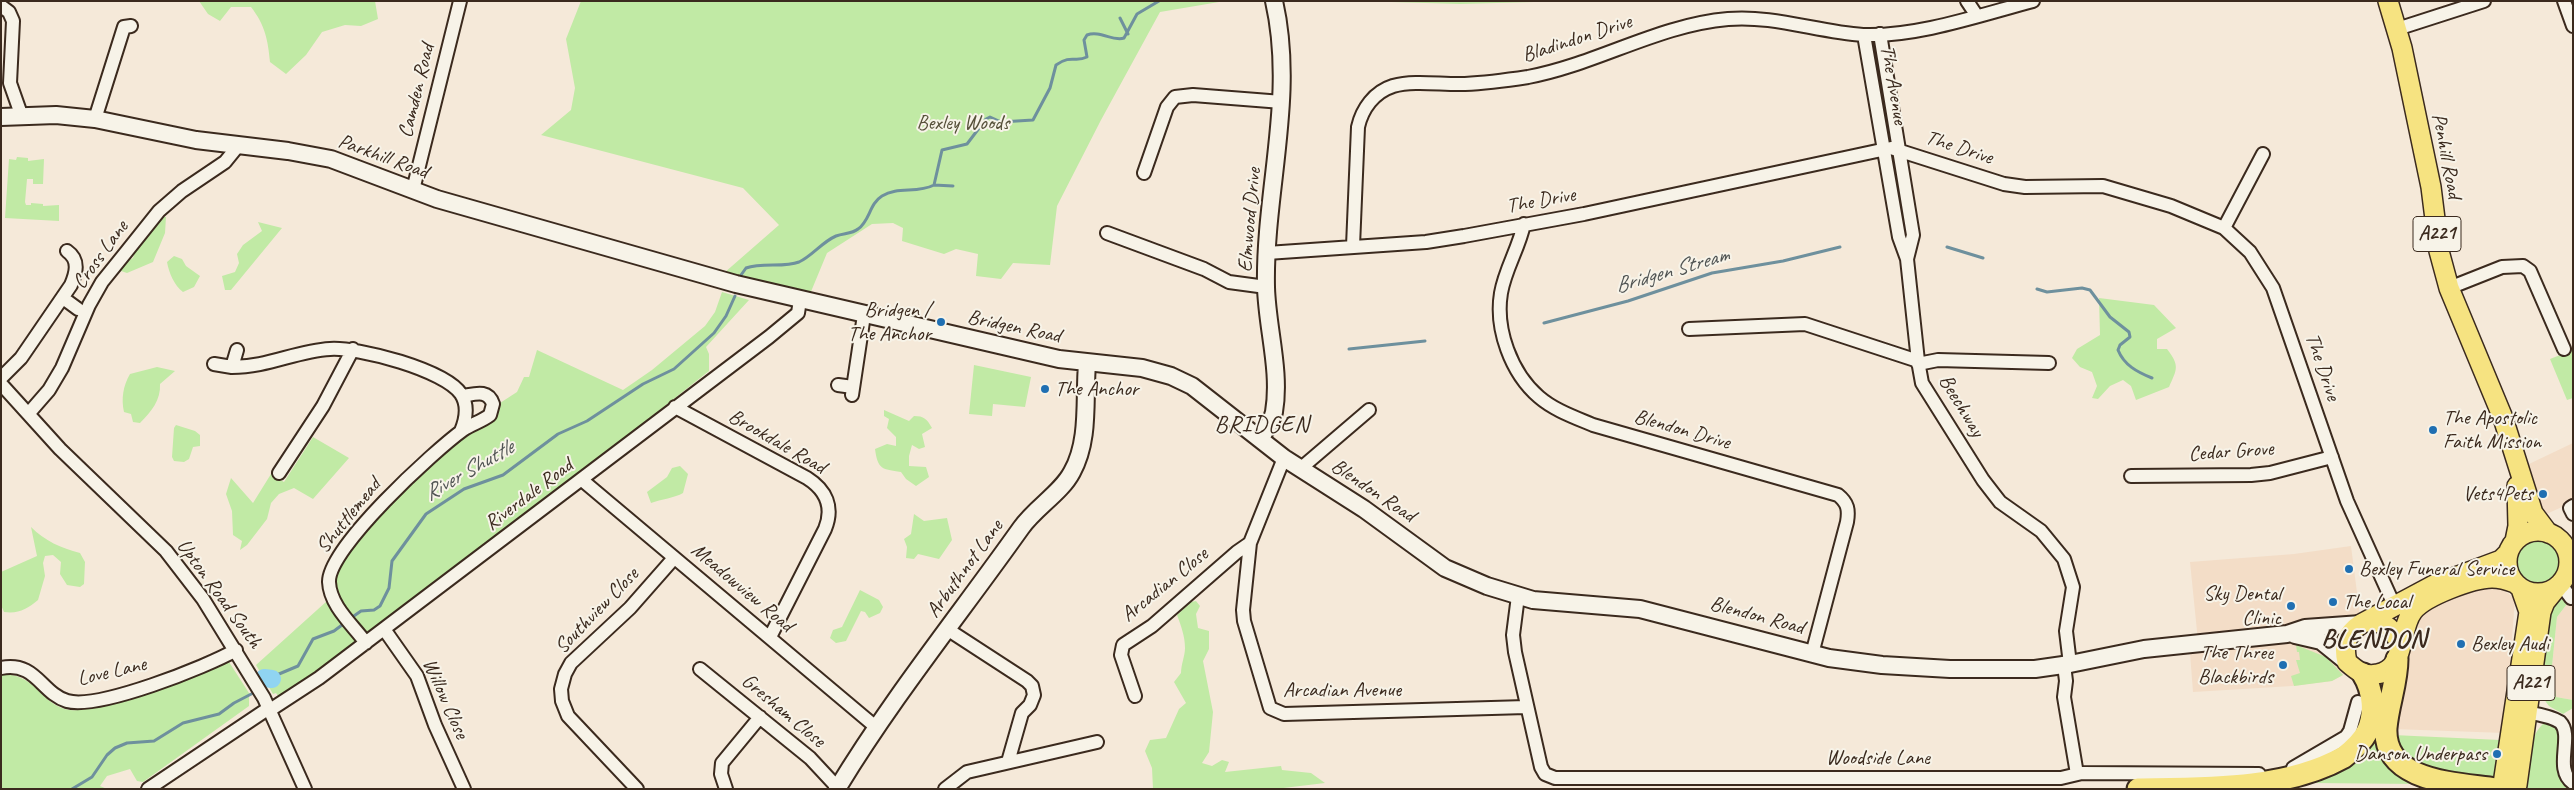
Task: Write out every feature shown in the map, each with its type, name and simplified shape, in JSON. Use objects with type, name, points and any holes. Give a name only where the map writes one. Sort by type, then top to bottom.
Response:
[{"type":"highway","points":[[2398,653],[2397,676],[2386,731],[2393,755],[2403,766],[2430,779],[2505,786]]},
{"type":"highway","points":[[2138,789],[2270,786],[2302,779],[2324,770],[2350,753],[2368,731],[2372,702],[2369,684],[2355,668]]},
{"type":"main road","name":"Penhill Road","points":[[2388,1],[2397,29],[2431,187],[2439,251],[2449,288],[2497,401],[2533,513],[2561,541],[2568,559],[2566,580]]},
{"type":"main road","name":"Elmwood Drive","points":[[1260,439],[1274,413],[1275,389],[1266,287],[1282,102],[1281,49],[1274,4]]},
{"type":"main road","name":"Parkhill Road","points":[[1,117],[56,115],[95,119],[182,138],[288,151],[331,159],[442,200],[742,286]]},
{"type":"main road","name":"Bridgen Road","points":[[742,286],[1087,364],[1142,368],[1171,376],[1198,391],[1260,439]]},
{"type":"main road","name":"Arbuthnot Lane","points":[[838,788],[877,728],[947,629],[1036,509],[1066,481],[1073,471],[1082,444],[1087,364]]},
{"type":"main road","name":"Blendon Road","points":[[1260,439],[1300,469],[1364,509],[1445,568],[1518,596],[1532,600],[1640,609],[1848,662],[1950,669],[2004,670],[2067,665],[2140,650],[2287,634],[2305,628],[2376,621],[2392,630],[2398,653]]},
{"type":"main road","name":"Penhill Road","points":[[2516,458],[2518,526],[2507,569],[2518,586]]},
{"type":"main road","points":[[2512,547],[2530,532],[2561,541]]},
{"type":"main road","name":"Blendon Road","points":[[2355,668],[2346,642],[2351,632],[2394,605],[2434,585],[2501,560],[2512,547]]},
{"type":"main road","points":[[2355,668],[2382,673],[2388,670],[2398,653],[2414,610],[2434,596],[2458,586],[2491,578],[2540,593],[2566,580]]},
{"type":"main road","name":"A221","points":[[2505,786],[2526,712],[2541,612],[2545,602],[2566,580]]},
{"type":"main road","name":"A221","points":[[2505,786],[2528,612],[2518,586]]},
{"type":"main road","name":"Blendon Road","points":[[2287,634],[2316,639],[2355,668]]},
{"type":"street","name":"Camden Road","points":[[414,190],[460,1]]},
{"type":"street","points":[[1967,1],[1977,16]]},
{"type":"street","name":"Bladindon Drive","points":[[1352,246],[1358,127],[1361,115],[1366,105],[1393,86],[1466,84],[1529,76],[1578,63],[1640,39],[1726,19],[1747,18],[1864,35],[1913,30],[2033,1]]},
{"type":"street","points":[[2397,29],[2484,1]]},
{"type":"street","points":[[2564,1],[2573,26]]},
{"type":"street","points":[[1,6],[9,12],[13,21],[10,83],[22,117]]},
{"type":"street","points":[[95,119],[124,28],[131,26]]},
{"type":"street","name":"The Avenue","points":[[1880,34],[1913,235],[1906,259]]},
{"type":"street","name":"The Avenue","points":[[1864,35],[1899,237],[1906,259],[1918,362]]},
{"type":"street","points":[[1144,173],[1167,107],[1175,97],[1194,95],[1282,102]]},
{"type":"street","name":"Cross Lane","points":[[29,413],[49,390],[62,368],[89,305],[102,282],[158,211],[182,191],[225,162],[238,146]]},
{"type":"street","name":"The Drive","points":[[1268,253],[1436,240],[1584,214],[1883,148],[1899,149],[2011,185],[2025,187],[2103,186],[2120,189],[2188,212],[2224,228],[2250,252],[2273,288],[2358,527],[2394,605]]},
{"type":"street","points":[[2224,228],[2263,154]]},
{"type":"street","name":"Blendon Drive","points":[[1524,224],[1521,238],[1504,280],[1501,294],[1501,314],[1509,354],[1528,386],[1539,397],[1555,408],[1593,425],[1838,495],[1844,500],[1848,512],[1847,522],[1812,654]]},
{"type":"street","points":[[1106,233],[1204,269],[1229,282],[1266,287]]},
{"type":"street","points":[[1,378],[22,358],[71,285],[76,274],[76,262],[68,251]]},
{"type":"street","points":[[2449,288],[2502,268],[2523,266],[2530,271],[2564,349]]},
{"type":"street","points":[[62,298],[78,309]]},
{"type":"street","name":"Riverdale Road","points":[[148,789],[165,784],[269,709],[319,678],[366,643],[582,480],[798,313],[800,300]]},
{"type":"street","points":[[838,385],[853,391],[864,315]]},
{"type":"street","name":"Beechway","points":[[1689,329],[1805,324],[1918,362],[1922,383],[1983,480],[2000,502],[2041,531],[2064,559],[2073,587],[2066,631],[2067,665],[2064,698],[2077,774]]},
{"type":"street","points":[[214,364],[232,367],[261,366],[322,349],[374,353],[450,383],[462,396],[466,412],[461,431]]},
{"type":"street","points":[[232,367],[237,350]]},
{"type":"street","points":[[280,465],[323,406],[353,350]]},
{"type":"street","points":[[1918,362],[1938,360],[2049,363]]},
{"type":"street","name":"Upton Road South","points":[[1,384],[60,449],[166,551],[203,599],[248,669],[269,709],[304,789]]},
{"type":"street","name":"Shuttlemead","points":[[366,643],[332,597],[329,583],[331,568],[335,560],[392,495],[430,457],[461,431],[490,415],[494,404],[491,398],[480,392],[462,396]]},
{"type":"street","name":"Brookdale Road","points":[[676,407],[807,478],[821,489],[826,496],[829,513],[826,529],[770,637]]},
{"type":"street","points":[[1300,469],[1369,410]]},
{"type":"street","name":"Cedar Grove","points":[[2131,476],[2251,475],[2270,473],[2332,456]]},
{"type":"street","name":"Arcadian Avenue","points":[[1284,458],[1250,543],[1244,621],[1270,708],[1284,714],[1526,707]]},
{"type":"street","name":"Meadowview Road","points":[[582,480],[877,728]]},
{"type":"street","points":[[2573,506],[2570,508],[2573,514]]},
{"type":"street","name":"Arcadian Close","points":[[1135,696],[1121,655],[1123,644],[1152,626],[1237,552],[1250,543]]},
{"type":"street","name":"Southview Close","points":[[637,789],[568,716],[562,701],[562,686],[571,663],[630,608],[674,558]]},
{"type":"street","name":"Woodside Lane","points":[[1518,596],[1513,635],[1526,707],[1541,768],[1546,774],[1560,779],[2061,778],[2077,774],[2229,775],[2279,772],[2297,767],[2346,737],[2350,731],[2358,702]]},
{"type":"street","name":"Willow Close","points":[[384,629],[417,676],[435,725],[464,789]]},
{"type":"street","points":[[947,629],[1027,680],[1032,686],[1034,695],[1030,705],[1022,713],[1008,762]]},
{"type":"street","name":"Love Lane","points":[[1,668],[24,669],[66,700],[88,702],[164,680],[236,650]]},
{"type":"street","name":"Gresham Close","points":[[700,669],[810,758],[838,788]]},
{"type":"street","points":[[2526,712],[2562,722],[2569,740],[2566,774],[2573,783]]},
{"type":"street","points":[[726,789],[720,774],[722,763],[760,717]]},
{"type":"street","points":[[945,789],[967,772],[1097,742]]},
{"type":"shaded area","points":[[2573,443],[2573,502],[2542,516],[2529,464]]},
{"type":"shaded area","points":[[2351,546],[2360,616],[2340,653],[2343,675],[2332,681],[2292,686],[2193,692],[2190,653],[2199,651],[2190,562],[2294,554]]},
{"type":"shaded area","name":"Bexley Audi","points":[[2491,587],[2501,589],[2515,598],[2505,733],[2393,729],[2416,620],[2424,609],[2471,591]]},
{"type":"shaded area","points":[[2573,596],[2573,700],[2556,697],[2552,666],[2557,617]]},
{"type":"green space","points":[[199,1],[375,1],[378,19],[361,26],[345,25],[322,32],[306,55],[286,74],[270,62],[265,33],[260,20],[251,7],[231,7],[220,21],[208,14]]},
{"type":"green space","name":"Bexley Woods","points":[[581,1],[1225,1],[1160,12],[1057,206],[1050,265],[1013,263],[1001,279],[976,276],[978,254],[956,249],[944,254],[902,241],[903,228],[893,223],[872,224],[827,253],[810,294],[724,273],[779,225],[743,188],[541,135],[571,110],[575,88],[566,39]]},
{"type":"green space","points":[[1357,1],[1571,1],[1460,4]]},
{"type":"green space","points":[[17,157],[28,158],[28,161],[44,159],[43,184],[33,184],[33,179],[27,179],[25,202],[26,205],[31,205],[31,203],[43,204],[43,206],[59,205],[59,221],[5,218],[9,159],[16,160]]},
{"type":"green space","points":[[161,217],[166,217],[165,233],[153,262],[127,273],[121,271],[125,262],[133,258],[137,245]]},
{"type":"green space","points":[[258,222],[282,228],[231,290],[225,290],[222,276],[235,272],[239,263],[237,254],[243,245],[262,231]]},
{"type":"green space","points":[[174,256],[182,259],[186,266],[200,276],[194,287],[183,292],[175,282],[167,262]]},
{"type":"green space","points":[[722,292],[749,300],[706,347],[709,354],[709,371],[608,451],[610,453],[315,674],[279,697],[276,693],[273,694],[256,665],[327,601],[334,586],[335,574],[356,541],[398,496],[446,451],[496,416],[500,403],[517,392],[524,377],[529,377],[537,350],[623,390],[652,370],[705,326],[715,312]]},
{"type":"green space","points":[[2099,298],[2154,305],[2176,328],[2157,339],[2157,349],[2167,349],[2174,360],[2176,368],[2169,387],[2136,400],[2131,386],[2123,380],[2110,386],[2098,399],[2092,398],[2097,386],[2092,372],[2080,367],[2072,358],[2077,349],[2100,335]]},
{"type":"green space","points":[[2573,350],[2573,398],[2567,400],[2550,359]]},
{"type":"green space","points":[[974,365],[1031,377],[1025,407],[993,404],[992,416],[969,414]]},
{"type":"green space","points":[[157,367],[175,371],[160,384],[159,395],[148,415],[140,423],[133,422],[131,414],[124,412],[123,407],[123,393],[126,383],[130,374]]},
{"type":"green space","points":[[884,410],[909,421],[914,416],[923,417],[932,428],[922,434],[925,447],[919,449],[912,445],[909,466],[926,467],[929,477],[916,486],[906,479],[901,472],[885,469],[878,461],[875,449],[887,444],[896,446],[896,437],[887,428],[889,419],[884,416]]},
{"type":"green space","points":[[176,425],[195,431],[200,435],[200,446],[193,447],[189,459],[184,462],[174,461],[172,457],[174,428]]},
{"type":"green space","points":[[313,437],[349,458],[313,499],[294,488],[279,494],[271,503],[267,519],[247,545],[240,550],[242,541],[233,535],[232,511],[226,494],[231,478],[253,503],[271,474],[284,482]]},
{"type":"green space","points":[[680,466],[688,474],[683,493],[651,503],[647,492],[667,477],[672,468]]},
{"type":"green space","points":[[914,514],[924,521],[947,518],[952,540],[939,559],[918,554],[914,559],[906,558],[907,547],[904,539],[911,534]]},
{"type":"green space","points":[[31,527],[54,543],[80,553],[85,562],[84,584],[80,587],[67,585],[60,574],[61,562],[53,555],[45,556],[43,563],[45,576],[38,600],[22,610],[4,612],[1,605],[1,572],[37,556]]},
{"type":"green space","points":[[2541,540],[2553,546],[2558,553],[2558,571],[2553,578],[2546,583],[2533,584],[2521,578],[2516,571],[2515,558],[2521,546],[2528,541]]},
{"type":"green space","points":[[860,590],[879,600],[883,607],[880,613],[869,618],[865,612],[861,611],[846,641],[836,643],[830,638],[833,630],[842,627]]},
{"type":"green space","points":[[2562,595],[2570,600],[2557,617],[2552,666],[2556,697],[2573,700],[2573,708],[2563,714],[2549,706],[2544,698],[2541,687],[2542,662],[2550,614],[2553,605]]},
{"type":"green space","points":[[1196,601],[1200,606],[1196,614],[1198,628],[1209,631],[1209,649],[1203,661],[1213,712],[1209,752],[1202,763],[1212,766],[1222,760],[1229,762],[1225,772],[1281,766],[1282,770],[1311,773],[1325,783],[1275,789],[1153,789],[1152,768],[1145,751],[1150,740],[1166,738],[1179,709],[1186,703],[1174,682],[1181,673],[1185,648],[1184,635],[1177,615],[1191,602]]},
{"type":"green space","points":[[2296,645],[2326,657],[2343,675],[2332,681],[2294,686],[2291,676],[2300,673],[2296,660],[2300,660]]},
{"type":"green space","points":[[229,662],[249,693],[249,706],[143,782],[137,781],[130,769],[107,776],[100,786],[107,789],[1,789],[1,675],[13,675],[23,679],[60,707],[78,710],[136,697]]},
{"type":"green space","points":[[2546,722],[2557,724],[2572,789],[2527,788],[2527,771],[2532,742],[2540,727]]},
{"type":"green space","points":[[2374,733],[2421,784],[2310,782]]},
{"type":"green space","points":[[2393,735],[2500,740],[2495,773],[2492,779],[2408,766]]},
{"type":"waterway","name":"River Shuttle","points":[[934,185],[942,150],[967,144],[986,119],[990,117],[1001,122],[1033,120],[1050,88],[1056,65],[1066,60],[1087,57],[1084,40],[1087,35],[1097,34],[1115,39],[1124,38],[1137,14],[1159,1]]},
{"type":"waterway","points":[[1120,18],[1128,34]]},
{"type":"waterway","points":[[934,185],[953,186]]},
{"type":"waterway","name":"River Shuttle","points":[[741,275],[746,268],[752,266],[787,265],[799,262],[831,239],[853,232],[862,226],[874,203],[882,196],[894,191],[928,188],[934,185]]},
{"type":"waterway","name":"Bridgen Stream","points":[[1544,323],[1628,301],[1712,273],[1783,261],[1840,247]]},
{"type":"waterway","name":"Bridgen Stream","points":[[1947,247],[1983,258]]},
{"type":"waterway","name":"Bridgen Stream","points":[[2037,289],[2047,292],[2082,288],[2090,290],[2110,317],[2129,332],[2130,337],[2120,345],[2118,350],[2124,360],[2136,370],[2152,378]]},
{"type":"waterway","name":"River Shuttle","points":[[351,618],[361,611],[374,610],[380,606],[389,588],[392,561],[426,514],[464,489],[503,475],[558,434],[587,421],[643,384],[674,369],[714,333],[726,316],[735,296]]},
{"type":"waterway","name":"Bridgen Stream","points":[[1349,349],[1425,341]]},
{"type":"waterway","name":"River Shuttle","points":[[262,688],[279,674],[298,666],[313,639],[334,631],[346,622]]},
{"type":"waterway","name":"River Shuttle","points":[[264,678],[272,679]]},
{"type":"waterway","name":"River Shuttle","points":[[72,789],[92,777],[107,755],[115,748],[127,743],[154,741],[183,723],[219,714],[234,703],[257,691]]},
{"type":"place","name":"Bridgen / The Anchor","points":[[941,322]]},
{"type":"place","name":"The Anchor","points":[[1045,389]]},
{"type":"place","name":"The Apostolic Faith Mission","points":[[2433,430]]},
{"type":"place","name":"Vets4Pets","points":[[2543,494]]},
{"type":"place","name":"Bexley Funeral Service","points":[[2349,569]]},
{"type":"place","name":"The Local","points":[[2333,602]]},
{"type":"place","name":"Sky Dental Clinic","points":[[2291,606]]},
{"type":"place","name":"Bexley Audi","points":[[2461,644]]},
{"type":"place","name":"The Three Blackbirds","points":[[2283,665]]},
{"type":"place","name":"Danson Underpass","points":[[2497,754]]},
{"type":"district","name":"BRIDGEN","points":[[1262,426]]},
{"type":"district","name":"BLENDON","points":[[2374,640]]}]
